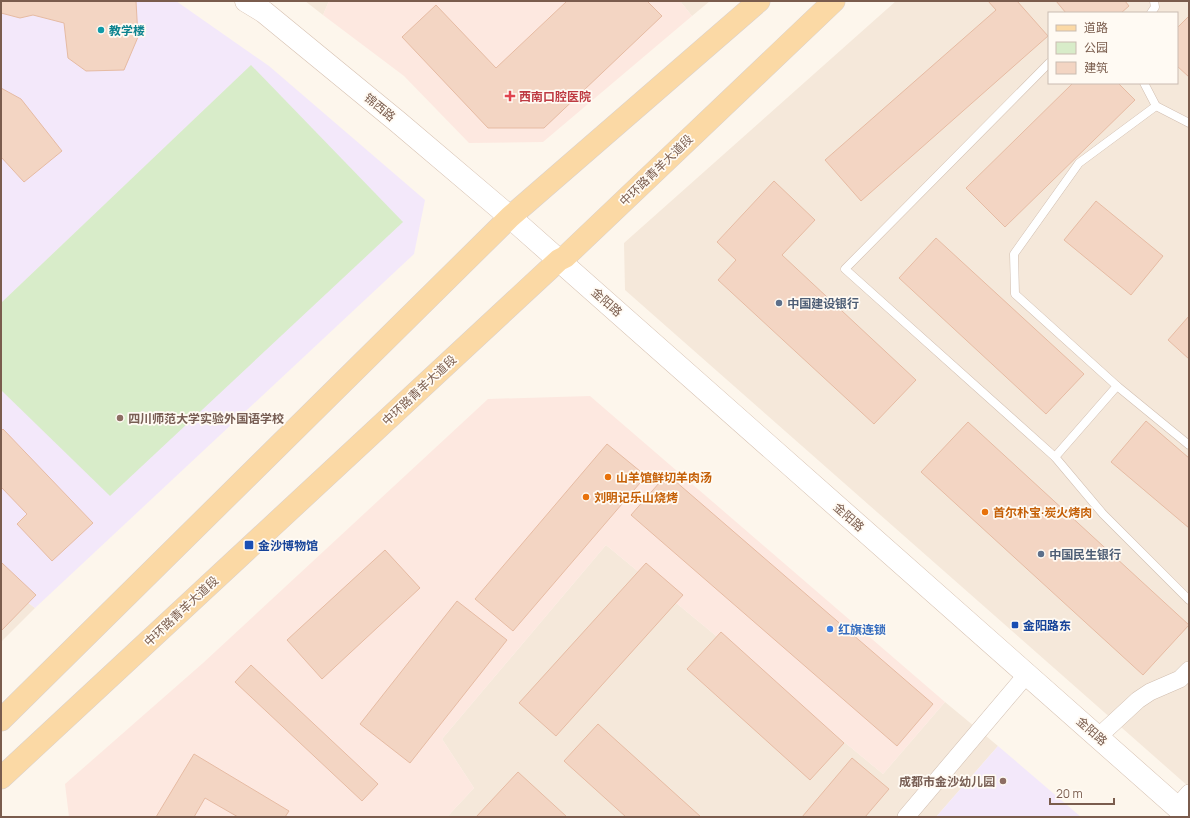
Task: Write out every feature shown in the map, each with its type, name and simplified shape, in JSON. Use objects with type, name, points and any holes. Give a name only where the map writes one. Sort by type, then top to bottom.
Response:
[{"type":"main road","points":[[1,720],[510,216],[759,1]]},
{"type":"main road","name":"中环路青羊大道段","points":[[1,778],[559,260],[565,257],[834,1]]},
{"type":"street","name":"锦西路","points":[[246,1],[264,12],[510,216]]},
{"type":"street","name":"金阳路","points":[[510,216],[1098,737],[1185,806]]},
{"type":"street","points":[[1098,737],[1138,700],[1150,692],[1180,679],[1189,670]]},
{"type":"street","points":[[906,817],[1027,674]]},
{"type":"lane","points":[[1152,12],[1155,7],[1154,1]]},
{"type":"lane","points":[[1048,64],[845,269],[1054,457],[1102,514],[1189,600]]},
{"type":"lane","points":[[1145,84],[1156,106],[1189,123]]},
{"type":"lane","points":[[1156,106],[1079,163],[1014,254],[1015,294],[1117,386],[1189,445]]},
{"type":"lane","points":[[1054,457],[1117,386]]},
{"type":"shaded area","name":"四川师范大学实验外国语学校","points":[[1,1],[176,1],[269,66],[425,200],[414,254],[35,608],[1,582]]},
{"type":"shaded area","points":[[305,1],[329,1],[323,15]]},
{"type":"shaded area","points":[[329,1],[680,1],[692,16],[543,142],[469,143],[404,76],[323,15]]},
{"type":"shaded area","points":[[680,1],[710,1],[692,16]]},
{"type":"shaded area","points":[[896,1],[1189,1],[1189,787],[625,290],[624,243]]},
{"type":"shaded area","points":[[590,396],[945,702],[883,774],[606,545],[442,739],[474,788],[447,817],[69,817],[65,784],[203,663],[488,399]]},
{"type":"shaded area","points":[[606,545],[883,774],[945,702],[998,746],[936,817],[447,817],[474,788],[442,739]]},
{"type":"shaded area","points":[[1,582],[35,608],[1,642]]},
{"type":"shaded area","name":"成都市金沙幼儿园","points":[[998,746],[1081,817],[936,817]]},
{"type":"green space","points":[[251,65],[403,222],[110,496],[1,390],[1,303]]},
{"type":"building","name":"教学楼","points":[[1,1],[136,1],[138,37],[124,70],[86,71],[68,58],[64,23],[33,15],[20,18],[1,13]]},
{"type":"building","points":[[567,1],[647,1],[662,16],[544,128],[488,128],[402,37],[436,5],[496,68]]},
{"type":"building","points":[[988,1],[1017,1],[1048,36],[861,201],[825,160],[996,10]]},
{"type":"building","points":[[1056,1],[1125,1],[1129,6],[1122,12],[1065,12]]},
{"type":"building","points":[[1189,16],[1189,77],[1178,67],[1178,27]]},
{"type":"building","points":[[1072,84],[1119,84],[1135,100],[1005,227],[966,188]]},
{"type":"building","points":[[1,88],[21,99],[62,151],[24,182],[1,157]]},
{"type":"building","points":[[774,181],[815,220],[782,255],[916,380],[874,424],[718,280],[736,260],[717,242]]},
{"type":"building","points":[[1096,201],[1163,256],[1131,295],[1064,240]]},
{"type":"building","points":[[936,238],[1084,374],[1046,414],[899,278]]},
{"type":"building","points":[[1189,316],[1189,359],[1168,340]]},
{"type":"building","points":[[1146,421],[1189,458],[1189,528],[1111,462]]},
{"type":"building","points":[[968,422],[1189,625],[1143,675],[921,472]]},
{"type":"building","points":[[3,429],[93,523],[52,561],[17,524],[27,514],[1,487],[1,431]]},
{"type":"building","points":[[607,444],[646,476],[513,631],[475,599]]},
{"type":"building","points":[[667,474],[933,704],[897,746],[631,515]]},
{"type":"building","points":[[385,550],[420,588],[322,679],[287,640]]},
{"type":"building","points":[[2,563],[36,595],[1,631],[1,564]]},
{"type":"building","points":[[646,563],[683,595],[556,736],[519,703]]},
{"type":"building","points":[[457,601],[507,640],[410,763],[360,724]]},
{"type":"building","points":[[721,632],[844,743],[810,780],[687,669]]},
{"type":"building","points":[[251,665],[378,784],[362,801],[235,682]]},
{"type":"building","points":[[598,724],[701,817],[626,817],[564,761]]},
{"type":"building","points":[[194,754],[289,811],[285,817],[238,817],[205,798],[194,817],[156,817]]},
{"type":"building","points":[[852,758],[889,789],[865,817],[802,817]]},
{"type":"building","points":[[518,772],[567,817],[476,817]]},
{"type":"place","name":"教学楼","points":[[101,30]]},
{"type":"place","name":"西南口腔医院","points":[[510,96]]},
{"type":"place","name":"中国建设银行","points":[[779,303]]},
{"type":"place","name":"四川师范大学实验外国语学校","points":[[120,418]]},
{"type":"place","name":"山羊馆鲜切羊肉汤","points":[[608,477]]},
{"type":"place","name":"刘明记乐山烧烤","points":[[586,497]]},
{"type":"place","name":"首尔朴宝·炭火烤肉","points":[[985,512]]},
{"type":"place","name":"金沙博物馆","points":[[249,545]]},
{"type":"place","name":"中国民生银行","points":[[1041,554]]},
{"type":"place","name":"金阳路东","points":[[1015,625]]},
{"type":"place","name":"红旗连锁","points":[[830,629]]},
{"type":"place","name":"成都市金沙幼儿园","points":[[1003,781]]}]
